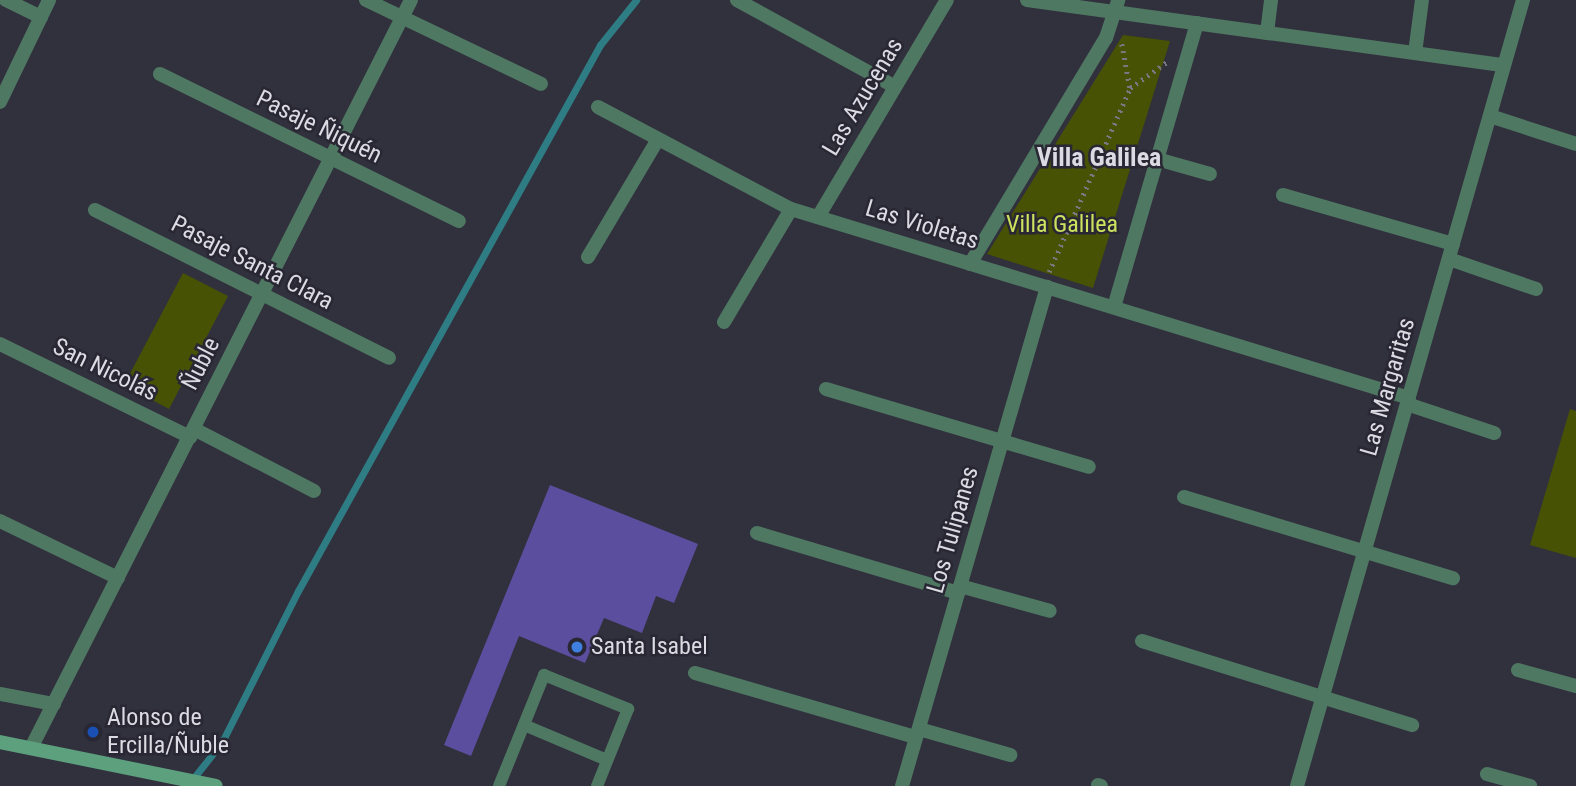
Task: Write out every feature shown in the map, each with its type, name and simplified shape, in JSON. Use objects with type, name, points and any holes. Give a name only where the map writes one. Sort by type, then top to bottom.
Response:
[{"type":"main road","points":[[0,742],[210,785]]},
{"type":"street","points":[[6,0],[41,17]]},
{"type":"street","points":[[0,102],[49,0]]},
{"type":"street","points":[[366,0],[541,84]]},
{"type":"street","name":"Ñuble","points":[[31,748],[411,0]]},
{"type":"street","points":[[737,0],[895,87]]},
{"type":"street","name":"Las Azucenas","points":[[818,217],[947,0]]},
{"type":"street","points":[[1027,0],[1117,6],[1198,23],[1504,65]]},
{"type":"street","points":[[1267,33],[1271,0]]},
{"type":"street","points":[[1415,53],[1422,0]]},
{"type":"street","name":"Las Margaritas","points":[[1297,786],[1523,0]]},
{"type":"street","points":[[970,264],[1106,38],[1117,6]]},
{"type":"street","points":[[1114,307],[1198,23]]},
{"type":"street","name":"Pasaje Ñiquén","points":[[160,74],[458,221]]},
{"type":"street","name":"Las Violetas","points":[[598,107],[791,209],[1114,307],[1408,401],[1494,433]]},
{"type":"street","points":[[1490,116],[1576,144]]},
{"type":"street","points":[[588,257],[658,139]]},
{"type":"street","points":[[1157,159],[1210,174]]},
{"type":"street","points":[[1283,195],[1453,244]]},
{"type":"street","points":[[724,322],[791,209]]},
{"type":"street","name":"Pasaje Santa Clara","points":[[95,210],[389,358]]},
{"type":"street","points":[[1449,258],[1536,289]]},
{"type":"street","name":"Los Tulipanes","points":[[902,786],[1047,287]]},
{"type":"street","name":"San Nicolás","points":[[0,344],[314,491]]},
{"type":"street","points":[[825,388],[1089,467]]},
{"type":"street","points":[[1184,497],[1453,578]]},
{"type":"street","points":[[0,521],[118,578]]},
{"type":"street","points":[[757,533],[959,590],[1050,611]]},
{"type":"street","points":[[1142,641],[1412,725]]},
{"type":"street","points":[[1518,670],[1576,686]]},
{"type":"street","points":[[695,673],[1010,755]]},
{"type":"street","points":[[0,694],[54,704]]},
{"type":"street","points":[[1488,774],[1530,786]]},
{"type":"lane","points":[[499,786],[544,675],[628,709],[597,786]]},
{"type":"lane","points":[[524,725],[607,760]]},
{"type":"path","points":[[1117,6],[1130,88]]},
{"type":"path","points":[[1047,287],[1051,263],[1130,88],[1191,44]]},
{"type":"green space","name":"Villa Galilea","points":[[1123,35],[1170,41],[1093,288],[987,254]]},
{"type":"green space","points":[[183,273],[228,296],[169,409],[124,385]]},
{"type":"green space","points":[[1570,409],[1576,411],[1576,558],[1530,545]]},
{"type":"building","points":[[550,485],[698,544],[674,603],[656,596],[642,633],[604,618],[585,663],[519,636],[471,756],[444,745]]},
{"type":"waterway","points":[[192,780],[222,742],[298,591],[600,45],[636,0]]},
{"type":"place","name":"Santa Isabel","points":[[577,647]]},
{"type":"place","name":"Alonso de Ercilla/Ñuble","points":[[93,732]]},
{"type":"district","name":"Villa Galilea","points":[[1099,158]]}]
